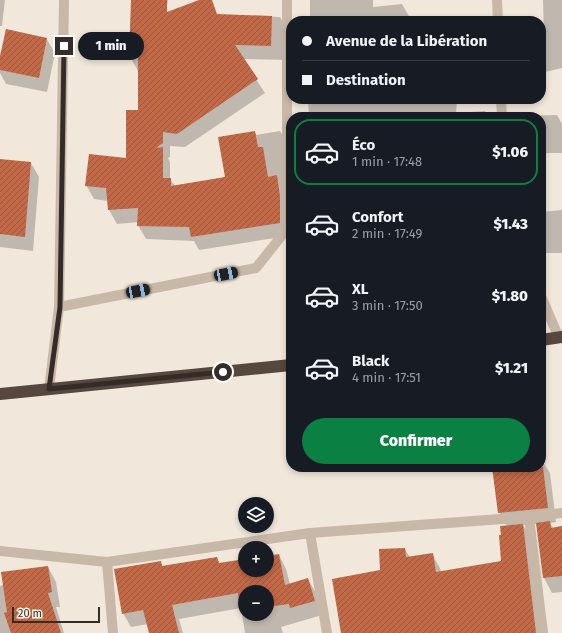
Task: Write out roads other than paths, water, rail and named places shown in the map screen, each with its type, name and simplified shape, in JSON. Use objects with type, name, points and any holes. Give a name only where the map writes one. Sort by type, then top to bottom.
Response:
[{"type":"highway","points":[[546,340],[561,338]]},
{"type":"highway","points":[[0,394],[286,365]]},
{"type":"street","points":[[49,389],[60,307],[64,0]]},
{"type":"street","points":[[287,0],[287,16]]},
{"type":"street","points":[[497,0],[498,16]]},
{"type":"street","points":[[60,307],[256,268],[286,230]]},
{"type":"street","points":[[546,306],[561,338]]},
{"type":"street","points":[[0,551],[107,562],[310,533],[530,517],[562,513]]},
{"type":"street","points":[[530,517],[543,633]]},
{"type":"street","points":[[310,533],[327,633]]},
{"type":"street","points":[[107,562],[114,633]]}]
